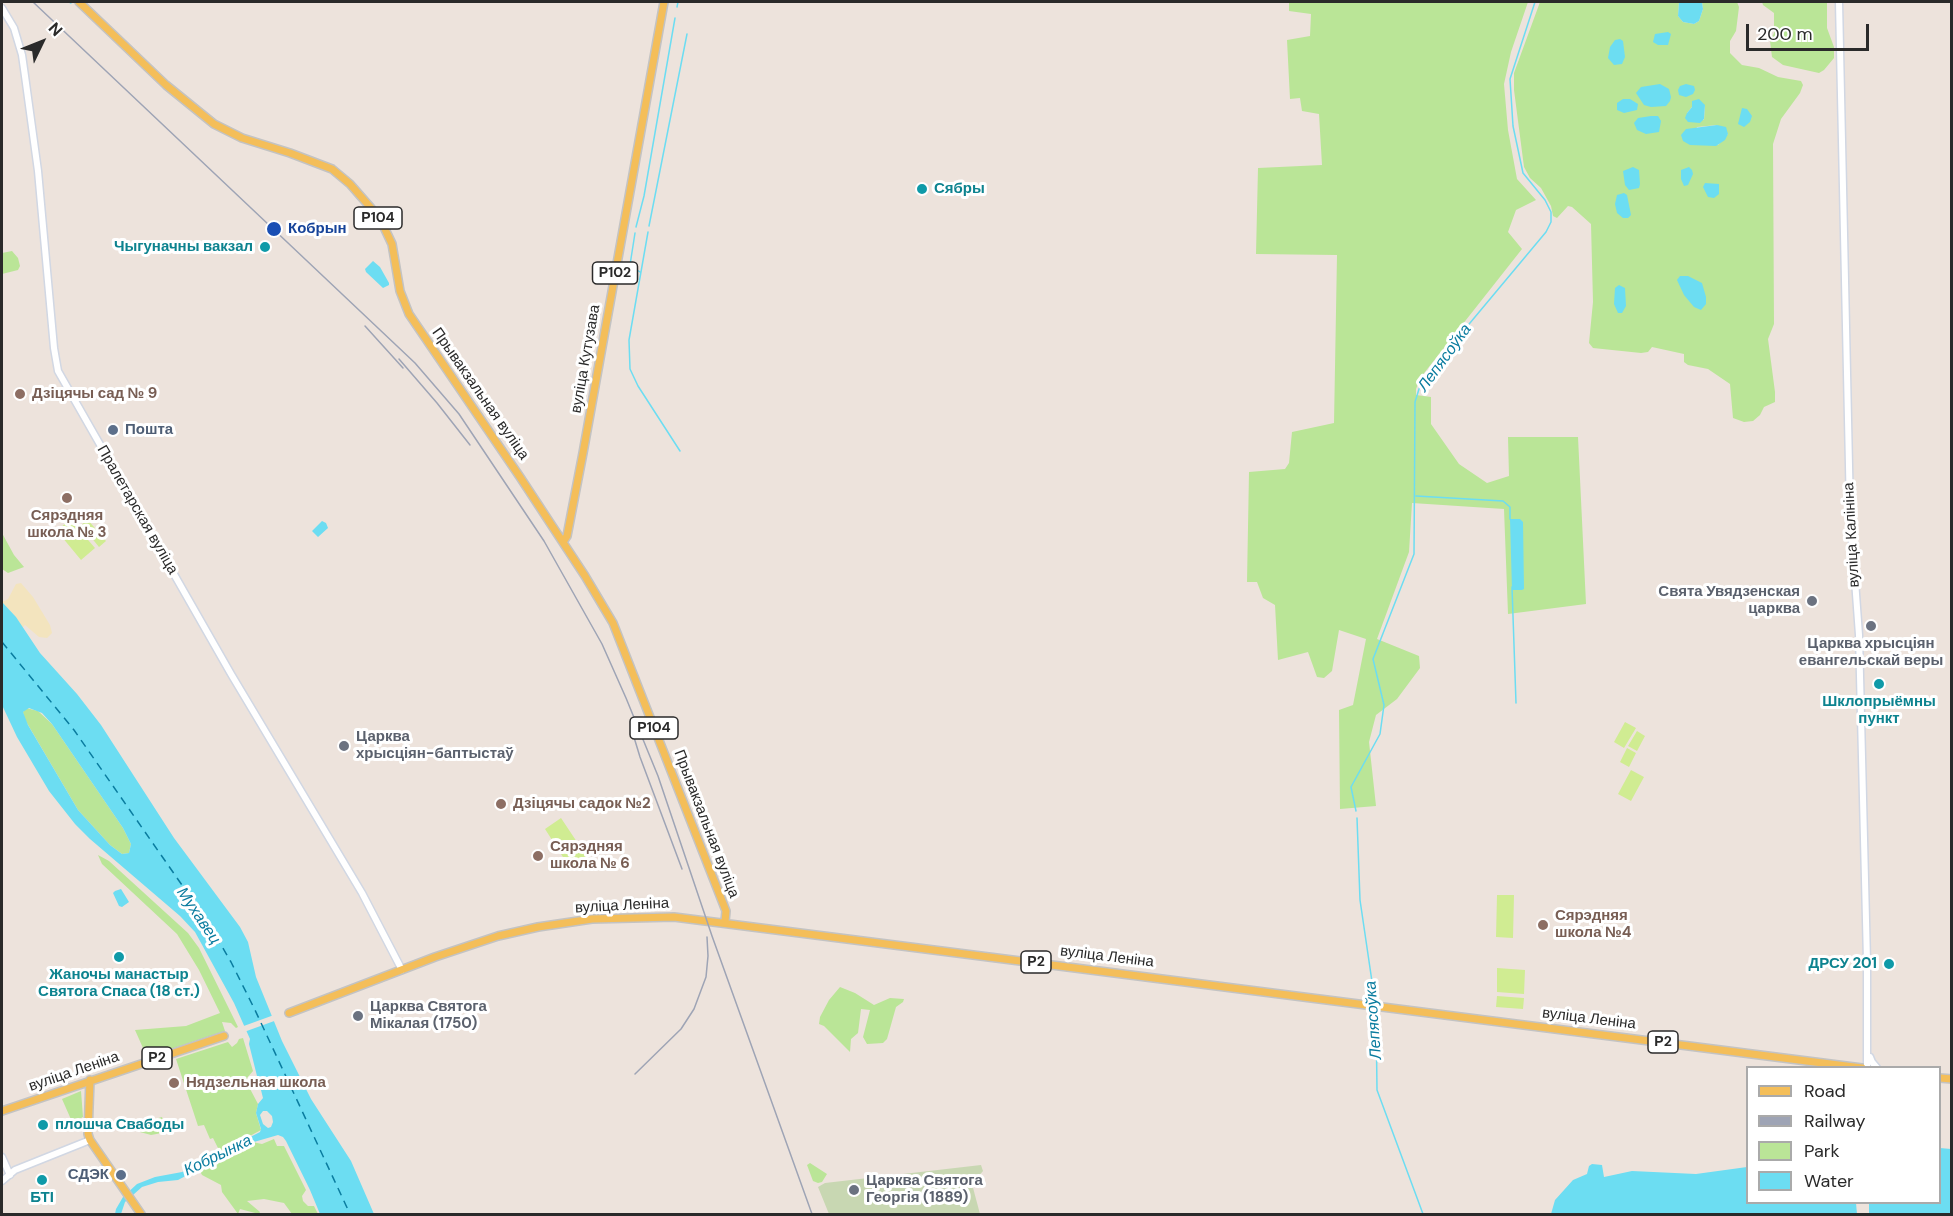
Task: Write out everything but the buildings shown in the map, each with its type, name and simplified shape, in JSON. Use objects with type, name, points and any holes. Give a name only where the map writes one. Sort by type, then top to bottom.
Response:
[{"type":"main road","name":"Прывакзальная вуліца","points":[[79,2],[166,85],[214,124],[242,138],[323,164],[337,172],[358,191],[371,208],[389,235],[394,251],[400,291],[409,314],[563,542],[613,623],[726,911],[725,922]]},
{"type":"main road","name":"вуліца Кутузава","points":[[563,542],[567,536],[581,463],[664,2]]},
{"type":"main road","name":"вуліца Калініна","points":[[1839,2],[1850,512],[1859,635],[1868,1066]]},
{"type":"main road","name":"Пралетарская вуліца","points":[[2,8],[16,33],[25,76],[38,171],[58,371],[231,674],[362,893],[402,970]]},
{"type":"main road","name":"вуліца Леніна","points":[[290,1013],[498,936],[592,919],[674,917],[1853,1066]]},
{"type":"main road","name":"вуліца Леніна","points":[[2,1111],[224,1036]]},
{"type":"main road","points":[[1853,1066],[1865,1061],[1868,1051]]},
{"type":"main road","points":[[1868,1051],[1875,1066]]},
{"type":"main road","points":[[90,1080],[88,1134],[90,1140],[141,1215]]},
{"type":"main road","points":[[2,1181],[15,1170],[90,1140]]},
{"type":"main road","points":[[2,1157],[10,1174]]},
{"type":"green space","points":[[1289,2],[1528,2],[1511,52],[1504,84],[1508,130],[1517,179],[1536,200],[1516,210],[1508,232],[1522,249],[1421,377],[1416,395],[1431,397],[1431,424],[1459,464],[1487,483],[1509,476],[1508,437],[1578,437],[1586,604],[1508,614],[1504,509],[1412,503],[1409,552],[1377,639],[1419,656],[1420,668],[1397,699],[1376,715],[1369,742],[1376,806],[1340,809],[1339,710],[1353,705],[1366,639],[1339,630],[1332,671],[1324,678],[1317,677],[1308,652],[1278,660],[1275,605],[1263,598],[1257,582],[1247,582],[1249,472],[1285,469],[1289,463],[1292,432],[1334,423],[1337,255],[1256,254],[1258,168],[1322,165],[1319,114],[1302,111],[1300,98],[1290,99],[1287,40],[1310,36],[1311,14],[1289,11]]},
{"type":"green space","points":[[1540,2],[1679,2],[1678,16],[1683,22],[1694,24],[1699,21],[1703,9],[1702,2],[1737,2],[1739,7],[1736,31],[1730,41],[1730,53],[1742,65],[1759,68],[1778,77],[1801,81],[1803,85],[1800,93],[1781,119],[1773,144],[1774,324],[1768,339],[1775,402],[1764,407],[1753,421],[1744,422],[1733,418],[1730,384],[1708,369],[1688,365],[1684,362],[1684,354],[1652,347],[1648,352],[1641,353],[1593,348],[1589,343],[1593,302],[1591,224],[1568,206],[1557,218],[1553,216],[1551,206],[1541,188],[1530,178],[1524,167],[1514,73]],"holes":[[[1705,105],[1704,120],[1687,113],[1692,107]],[[1717,125],[1728,134],[1718,145],[1690,145],[1697,127]]]},
{"type":"green space","points":[[1762,2],[1827,2],[1827,28],[1834,47],[1834,58],[1824,70],[1819,73],[1783,65],[1772,57],[1770,41],[1774,33],[1774,13]]},
{"type":"green space","points":[[12,251],[18,258],[20,266],[18,270],[2,274],[2,253]]},
{"type":"green space","points":[[70,519],[95,548],[81,560],[57,531]]},
{"type":"green space","points":[[88,520],[106,541],[99,547],[81,525]]},
{"type":"green space","points":[[2,533],[14,555],[24,567],[8,573],[2,569]]},
{"type":"green space","points":[[26,708],[38,711],[52,724],[123,828],[131,844],[129,853],[122,854],[110,845],[78,810],[24,718],[23,712]]},
{"type":"green space","points":[[1625,722],[1636,728],[1624,748],[1614,742]]},
{"type":"green space","points":[[1637,731],[1645,736],[1637,751],[1628,746]]},
{"type":"green space","points":[[1627,748],[1636,753],[1629,767],[1620,762]]},
{"type":"green space","points":[[1631,770],[1644,777],[1631,801],[1618,794]]},
{"type":"green space","points":[[561,818],[587,857],[570,868],[545,829]]},
{"type":"green space","points":[[98,855],[109,861],[188,933],[199,948],[238,1027],[222,1022],[225,1031],[147,1057],[135,1030],[186,1026],[220,1013],[199,970],[177,934],[102,864]]},
{"type":"green space","points":[[1497,895],[1514,895],[1513,938],[1496,937]]},
{"type":"green space","points":[[1497,968],[1525,970],[1524,994],[1497,992]]},
{"type":"green space","points":[[840,987],[874,1005],[890,998],[904,999],[896,1007],[887,1039],[883,1043],[867,1044],[863,1037],[870,1010],[861,1009],[858,1033],[851,1039],[850,1052],[824,1026],[819,1024],[829,1000]]},
{"type":"green space","points":[[1497,996],[1524,998],[1523,1009],[1496,1007]]},
{"type":"green space","points":[[243,1038],[253,1071],[247,1078],[247,1083],[258,1104],[256,1113],[261,1130],[220,1152],[213,1138],[210,1139],[204,1125],[198,1126],[176,1059],[228,1042],[232,1047]]},
{"type":"green space","points":[[81,1091],[83,1117],[73,1124],[62,1099]]},
{"type":"green space","points":[[162,1117],[167,1132],[151,1135],[140,1132],[139,1129],[148,1121]]},
{"type":"green space","points":[[274,1139],[277,1146],[284,1146],[306,1190],[302,1196],[303,1201],[308,1206],[314,1206],[318,1214],[292,1214],[284,1203],[264,1199],[247,1201],[260,1212],[259,1214],[240,1209],[238,1214],[222,1192],[221,1185],[202,1175],[199,1169],[252,1142],[262,1144]]},
{"type":"green space","points":[[810,1163],[827,1174],[822,1182],[813,1181],[807,1165]]},
{"type":"green space","points":[[981,1165],[983,1171],[972,1184],[980,1214],[829,1214],[818,1187],[825,1183]]},
{"type":"sand","points":[[21,583],[33,597],[50,625],[52,633],[47,638],[39,637],[25,625],[22,628],[16,617],[2,602],[8,599],[16,584]]},
{"type":"water","points":[[1679,2],[1702,2],[1703,9],[1699,21],[1694,24],[1683,22],[1678,16]]},
{"type":"water","points":[[1668,32],[1671,34],[1668,45],[1658,45],[1653,42],[1655,34]]},
{"type":"water","points":[[1615,40],[1623,41],[1625,57],[1622,64],[1614,65],[1608,58],[1610,47]]},
{"type":"water","points":[[1660,84],[1669,89],[1670,101],[1666,106],[1644,105],[1636,93],[1641,87]]},
{"type":"water","points":[[1686,84],[1694,86],[1693,94],[1686,97],[1679,95],[1680,86]]},
{"type":"water","points":[[1623,99],[1630,99],[1638,104],[1637,110],[1624,113],[1617,110],[1617,103]]},
{"type":"water","points":[[1699,99],[1705,105],[1704,119],[1700,123],[1688,122],[1685,118],[1692,107],[1692,101]]},
{"type":"water","points":[[1742,108],[1747,109],[1752,116],[1750,122],[1744,127],[1738,124]]},
{"type":"water","points":[[1658,116],[1661,121],[1659,132],[1646,134],[1637,130],[1634,123],[1638,118]]},
{"type":"water","points":[[1717,125],[1726,127],[1728,134],[1725,140],[1716,146],[1690,145],[1683,141],[1681,135],[1686,129]]},
{"type":"water","points":[[1633,167],[1639,170],[1640,184],[1639,188],[1629,190],[1625,185],[1623,171]]},
{"type":"water","points":[[1689,167],[1693,174],[1688,185],[1684,186],[1681,170]]},
{"type":"water","points":[[1705,183],[1719,184],[1719,194],[1714,198],[1708,197],[1703,187]]},
{"type":"water","points":[[1624,193],[1627,195],[1631,215],[1628,218],[1623,218],[1617,213],[1615,204],[1617,195]]},
{"type":"water","points":[[373,261],[380,267],[389,285],[383,288],[366,272],[365,269]]},
{"type":"water","points":[[1680,276],[1688,276],[1702,283],[1706,304],[1701,310],[1694,307],[1684,295],[1677,280]]},
{"type":"water","points":[[1619,285],[1625,288],[1626,306],[1622,313],[1618,313],[1614,304],[1615,288]]},
{"type":"water","points":[[1510,519],[1520,519],[1523,522],[1524,589],[1522,590],[1512,590]]},
{"type":"water","points":[[322,521],[328,528],[318,537],[312,531]]},
{"type":"water","points":[[2,602],[16,617],[40,653],[101,725],[174,838],[240,927],[248,942],[256,977],[282,1041],[311,1099],[351,1161],[374,1214],[320,1214],[286,1141],[278,1135],[247,1144],[178,1180],[158,1182],[142,1187],[125,1202],[121,1214],[115,1214],[123,1197],[137,1184],[155,1177],[182,1172],[260,1132],[256,1113],[258,1104],[263,1098],[260,1086],[262,1085],[257,1076],[249,1044],[250,1039],[234,1003],[195,932],[180,916],[75,824],[49,791],[17,737],[2,705]],"holes":[[[29,708],[42,713],[52,724],[123,828],[131,844],[129,853],[122,854],[110,845],[78,810],[28,725],[23,712]],[[263,1111],[267,1111],[272,1116],[271,1127],[268,1128],[263,1124],[260,1115]]]},
{"type":"water","points":[[121,889],[129,902],[122,907],[119,906],[113,893]]},
{"type":"water","points":[[1941,1148],[1951,1149],[1951,1214],[1869,1214],[1869,1204],[1941,1204]]},
{"type":"water","points":[[1602,1165],[1604,1177],[1632,1171],[1696,1174],[1746,1167],[1746,1204],[1856,1204],[1857,1214],[1551,1214],[1555,1200],[1573,1180],[1587,1174],[1589,1166]]},
{"type":"pier","points":[[274,1015],[277,1020],[244,1032],[241,1027]]},
{"type":"waterway","points":[[677,7],[678,2]]},
{"type":"waterway","name":"Лепясоўка","points":[[1356,811],[1351,787],[1380,734],[1384,705],[1373,659],[1414,554],[1415,402],[1419,389],[1424,378],[1546,232],[1551,222],[1551,212],[1545,200],[1523,173],[1513,126],[1510,79],[1535,2]]},
{"type":"waterway","points":[[636,227],[644,196],[675,18]]},
{"type":"waterway","points":[[649,226],[687,34]]},
{"type":"waterway","points":[[648,232],[629,340],[630,369],[638,386],[680,451]]},
{"type":"waterway","points":[[635,233],[630,265],[640,272]]},
{"type":"waterway","points":[[1416,496],[1503,501],[1510,507],[1510,519]]},
{"type":"waterway","points":[[1512,587],[1516,703]]},
{"type":"waterway","name":"Лепясоўка","points":[[1357,818],[1360,900],[1375,1002]]},
{"type":"waterway","name":"Лепясоўка","points":[[1376,1010],[1377,1090],[1423,1214]]},
{"type":"ferry route","points":[[2,642],[74,730],[207,921],[255,1010],[350,1214]]},
{"type":"railway","points":[[33,2],[415,363],[459,414],[544,541],[602,644],[658,776],[712,936],[812,1214]]},
{"type":"railway","points":[[365,326],[403,368]]},
{"type":"railway","points":[[399,359],[470,445]]},
{"type":"railway","points":[[633,734],[682,869]]},
{"type":"railway","points":[[635,1074],[681,1029],[694,1009],[706,977],[707,937]]},
{"type":"place","name":"Сябры","points":[[922,189]]},
{"type":"place","name":"Кобрын","points":[[274,229]]},
{"type":"place","name":"Чыгуначны вакзал","points":[[265,247]]},
{"type":"place","name":"Дзіцячы сад № 9","points":[[20,394]]},
{"type":"place","name":"Пошта","points":[[113,430]]},
{"type":"place","name":"Сярэдняя школа № 3","points":[[67,498]]},
{"type":"place","name":"Свята Увядзенская царква","points":[[1812,601]]},
{"type":"place","name":"Царква хрысціян евангельскай веры","points":[[1871,626]]},
{"type":"place","name":"Шклопрыёмны пункт","points":[[1879,684]]},
{"type":"place","name":"Царква хрысціян-баптыстаў","points":[[344,746]]},
{"type":"place","name":"Дзіцячы садок №2","points":[[501,804]]},
{"type":"place","name":"Сярэдняя школа № 6","points":[[538,856]]},
{"type":"place","name":"Сярэдняя школа №4","points":[[1543,925]]},
{"type":"place","name":"Жаночы манастыр Святога Спаса (18 ст.)","points":[[119,957]]},
{"type":"place","name":"ДРСУ 201","points":[[1889,964]]},
{"type":"place","name":"Царква Святога Мікалая (1750)","points":[[358,1016]]},
{"type":"place","name":"Нядзельная школа","points":[[174,1083]]},
{"type":"place","name":"плошча Свабоды","points":[[43,1125]]},
{"type":"place","name":"СДЭК","points":[[121,1175]]},
{"type":"place","name":"БТІ","points":[[42,1180]]},
{"type":"place","name":"Царква Святога Георгія (1889)","points":[[854,1190]]},
{"type":"water label","name":"Мухавец","points":[[198,916]]},
{"type":"water label","name":"Кобрынка","points":[[218,1156]]}]
